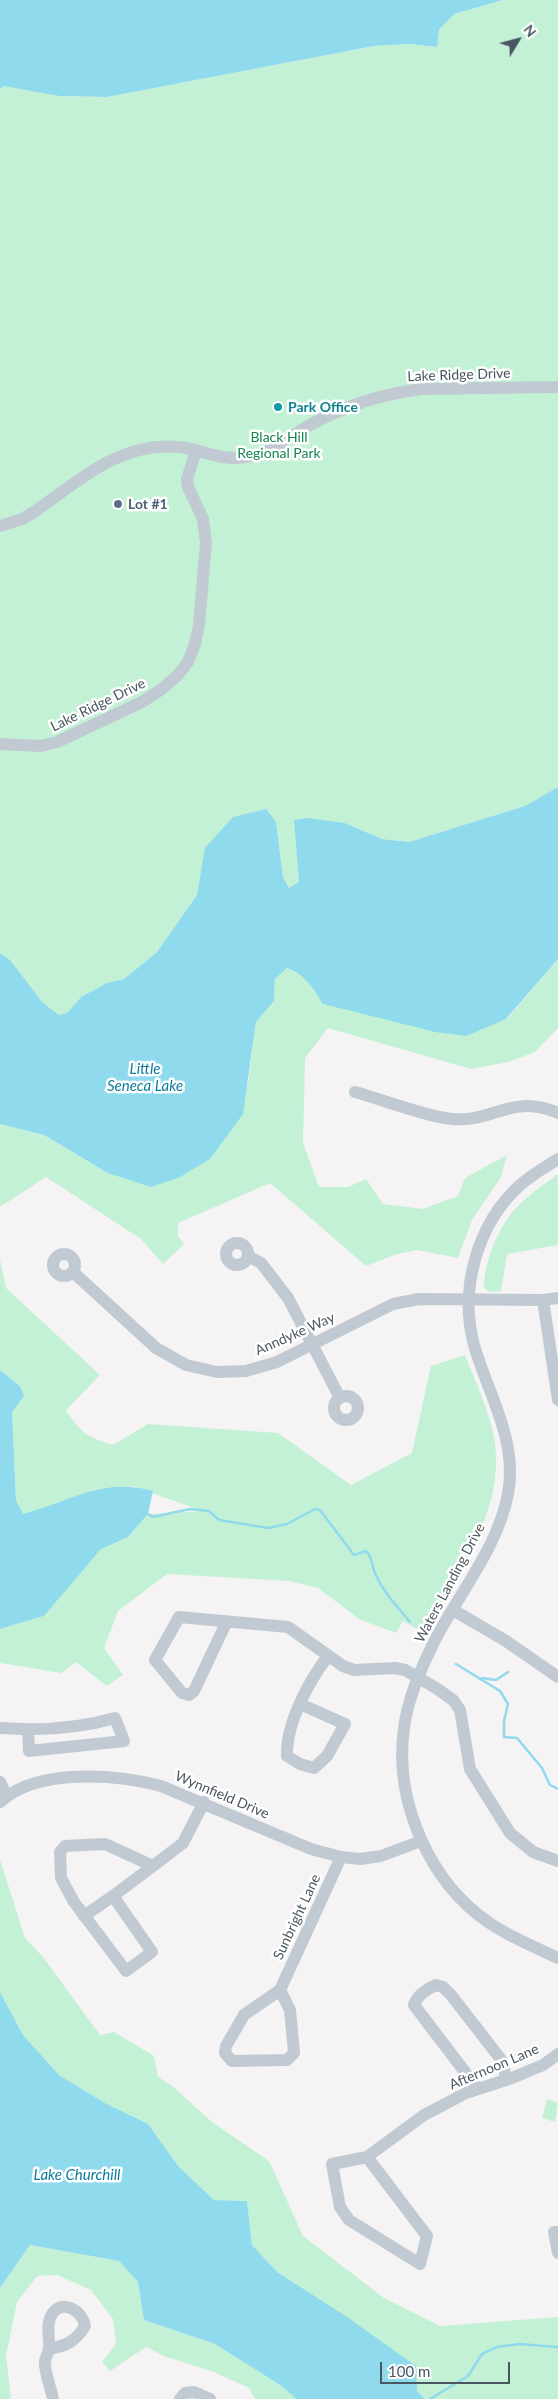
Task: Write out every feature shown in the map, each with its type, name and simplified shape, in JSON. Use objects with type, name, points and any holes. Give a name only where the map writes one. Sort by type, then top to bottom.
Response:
[{"type":"street","name":"Lake Ridge Drive","points":[[0,526],[28,516],[103,464],[146,446],[181,447],[229,459],[254,456],[271,450],[310,425],[367,400],[402,392],[421,389],[558,387]]},
{"type":"street","name":"Lake Ridge Drive","points":[[0,744],[41,746],[57,742],[142,702],[177,676],[188,662],[195,644],[198,625],[206,543],[203,520],[188,488],[187,479],[196,451]]},
{"type":"street","points":[[355,1092],[453,1119],[471,1118],[522,1105],[541,1106],[558,1113]]},
{"type":"street","name":"Waters Landing Drive","points":[[558,1159],[518,1186],[497,1211],[481,1239],[474,1261],[468,1298],[475,1345],[501,1416],[509,1455],[508,1492],[502,1518],[490,1545],[453,1610],[418,1678],[407,1710],[402,1753],[410,1808],[421,1841],[447,1883],[467,1905],[490,1924],[558,1958]]},
{"type":"street","points":[[248,1256],[261,1263],[275,1278],[288,1298],[340,1398]]},
{"type":"street","name":"Anndyke Way","points":[[73,1272],[156,1348],[186,1365],[217,1372],[246,1371],[277,1362],[393,1304],[419,1299],[543,1300],[558,1298]]},
{"type":"street","points":[[543,1300],[558,1400]]},
{"type":"street","points":[[453,1610],[506,1641],[558,1677]]},
{"type":"street","points":[[227,1621],[194,1691],[189,1695],[182,1693],[155,1660],[179,1617],[227,1621],[288,1627],[343,1666],[354,1670],[395,1668],[405,1670],[453,1700],[460,1710],[470,1768],[510,1833],[533,1852],[558,1860]]},
{"type":"street","points":[[300,1704],[345,1724],[327,1756],[314,1768],[300,1764],[287,1756],[286,1746],[300,1704],[312,1676],[328,1656]]},
{"type":"street","points":[[0,1728],[55,1729],[93,1724],[116,1718],[124,1741],[29,1751],[28,1730]]},
{"type":"street","name":"Wynnfield Drive","points":[[2,1798],[27,1787],[49,1781],[96,1776],[147,1782],[204,1802],[312,1849],[341,1857],[381,1856],[421,1841]]},
{"type":"street","points":[[0,1782],[2,1798]]},
{"type":"street","points":[[84,1916],[183,1843],[204,1802]]},
{"type":"street","points":[[113,1896],[152,1952],[126,1971],[74,1902],[61,1878],[60,1852],[65,1846],[105,1844],[153,1866]]},
{"type":"street","name":"Sunbright Lane","points":[[280,1990],[341,1857]]},
{"type":"street","points":[[478,2090],[414,2005],[416,1999],[428,1988],[436,1985],[443,1987],[451,1995],[503,2062],[506,2080]]},
{"type":"street","points":[[280,1990],[290,2010],[294,2053],[291,2057],[286,2060],[232,2061],[227,2058],[224,2053],[226,2046],[244,2014],[280,1990]]},
{"type":"street","name":"Afternoon Lane","points":[[367,2156],[427,2236],[420,2264],[348,2220],[340,2207],[332,2164],[367,2156],[424,2115],[478,2090],[543,2065],[558,2054]]},
{"type":"street","points":[[558,2232],[554,2232],[558,2253]]},
{"type":"street","points":[[49,2349],[45,2362],[53,2399]]},
{"type":"street","points":[[180,2399],[185,2393],[194,2392],[210,2399]]},
{"type":"green space","name":"Black Hill Regional Park","points":[[503,0],[558,0],[558,787],[525,806],[409,842],[382,839],[345,823],[295,820],[299,882],[289,888],[283,877],[276,822],[201,875],[197,895],[157,952],[124,979],[107,983],[81,997],[67,1013],[59,1015],[43,1004],[10,960],[0,953],[0,89],[4,85],[59,96],[107,97],[374,46],[409,44],[436,47],[439,30],[454,14]]},
{"type":"green space","points":[[558,959],[558,1028],[535,1052],[508,1062],[471,1069],[328,1028],[305,1058],[303,1143],[319,1187],[348,1187],[366,1179],[383,1204],[423,1209],[458,1196],[465,1178],[507,1155],[501,1177],[472,1220],[458,1258],[417,1250],[397,1254],[366,1266],[270,1183],[178,1223],[178,1236],[184,1244],[163,1264],[141,1239],[46,1177],[0,1207],[0,1124],[44,1135],[79,1156],[248,1085],[256,1022],[274,1001],[275,979],[287,968],[301,976],[507,1019]]},
{"type":"green space","points":[[558,1174],[558,1245],[507,1254],[501,1291],[490,1292],[484,1288],[486,1268],[493,1246],[503,1226],[520,1204]]},
{"type":"green space","points":[[0,1260],[6,1288],[100,1375],[66,1410],[85,1433],[113,1445],[148,1424],[278,1433],[351,1485],[412,1453],[431,1366],[465,1355],[492,1427],[496,1464],[493,1490],[476,1540],[424,1633],[403,1621],[396,1633],[359,1619],[318,1588],[290,1581],[167,1574],[118,1611],[104,1648],[123,1675],[107,1686],[76,1662],[61,1673],[0,1663],[0,1629],[44,1616],[101,1548],[128,1537],[148,1514],[203,1511],[132,1486],[23,1514],[16,1500],[12,1412],[20,1386],[0,1370]]},
{"type":"green space","points":[[0,1860],[25,1938],[43,1957],[100,2035],[114,2032],[154,2056],[158,2077],[171,2085],[212,2122],[269,2161],[303,2236],[384,2298],[440,2326],[558,2317],[558,2399],[425,2399],[277,2272],[252,2245],[247,2201],[214,2200],[179,2167],[148,2124],[105,2103],[59,2075],[23,2035],[0,1992]]},
{"type":"green space","points":[[547,2099],[558,2103],[555,2122],[542,2118]]},
{"type":"green space","points":[[30,2245],[119,2261],[138,2282],[144,2320],[215,2344],[283,2387],[296,2399],[255,2399],[249,2388],[214,2372],[164,2356],[146,2347],[110,2371],[102,2362],[116,2344],[113,2319],[91,2290],[57,2275],[37,2276],[17,2302],[6,2356],[11,2399],[0,2399],[0,2288]]},
{"type":"water","points":[[0,0],[503,0],[454,14],[439,30],[437,47],[409,44],[374,46],[107,97],[59,96],[4,86],[0,89]]},
{"type":"water","name":"Little Seneca Lake","points":[[558,787],[558,959],[506,1019],[466,1036],[435,1032],[323,1004],[308,983],[287,968],[275,979],[274,1001],[256,1022],[243,1114],[210,1159],[180,1177],[151,1187],[108,1173],[44,1135],[0,1124],[0,953],[10,960],[43,1003],[59,1015],[67,1013],[81,997],[107,983],[124,979],[157,952],[197,895],[205,848],[233,817],[266,809],[276,822],[283,877],[289,888],[299,882],[294,820],[307,818],[345,823],[382,839],[409,842],[525,806]]},
{"type":"water","points":[[0,1370],[20,1386],[24,1396],[12,1412],[16,1500],[23,1514],[102,1489],[135,1487],[153,1491],[148,1514],[128,1537],[101,1549],[44,1616],[0,1629]]},
{"type":"water","name":"Lake Churchill","points":[[0,1992],[23,2035],[59,2075],[105,2103],[148,2124],[179,2167],[214,2200],[247,2201],[252,2245],[277,2272],[347,2317],[416,2366],[417,2391],[425,2399],[296,2399],[283,2387],[215,2344],[144,2320],[138,2282],[119,2261],[30,2245],[0,2288]]},
{"type":"waterway","points":[[148,1514],[153,1517],[190,1509],[209,1511],[219,1520],[268,1528],[287,1524],[315,1509],[320,1510],[354,1555],[366,1551],[368,1553],[382,1586],[410,1622]]},
{"type":"waterway","points":[[456,1664],[500,1691],[508,1704],[504,1721],[504,1737],[517,1738],[542,1768],[550,1785],[558,1789]]},
{"type":"waterway","points":[[482,1678],[496,1680],[508,1672]]},
{"type":"waterway","points":[[430,2399],[468,2376],[482,2354],[497,2347],[519,2344],[558,2347]]},
{"type":"place","name":"Park Office","points":[[278,407]]},
{"type":"place","name":"Lot #1","points":[[118,504]]}]
